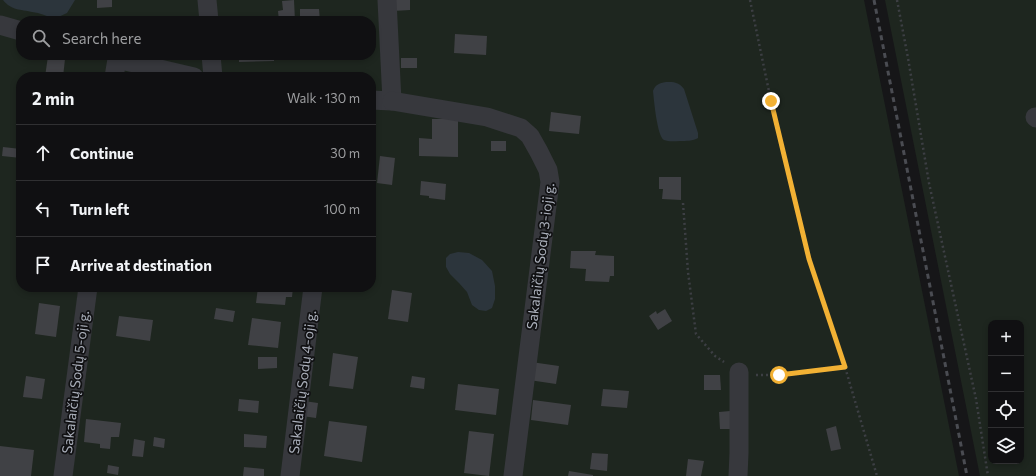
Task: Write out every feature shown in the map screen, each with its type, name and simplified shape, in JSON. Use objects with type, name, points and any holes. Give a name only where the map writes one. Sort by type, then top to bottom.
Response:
[{"type":"street","points":[[208,0],[209,16]]},
{"type":"street","points":[[376,100],[392,101],[387,0]]},
{"type":"street","points":[[0,25],[16,30]]},
{"type":"street","points":[[211,60],[213,72]]},
{"type":"street","points":[[111,64],[162,72]]},
{"type":"street","name":"Sakalaičių Sodų 3-ioji g.","points":[[392,101],[487,117],[521,128],[530,136],[548,170],[550,182],[513,476]]},
{"type":"street","name":"Sakalaičių Sodų 5-oji g.","points":[[63,476],[87,292]]},
{"type":"street","name":"Sakalaičių Sodų 4-oji g.","points":[[290,476],[312,292]]},
{"type":"street","points":[[738,476],[739,372]]},
{"type":"path","points":[[750,0],[771,101],[809,259],[845,367],[877,476]]},
{"type":"path","points":[[896,0],[929,183],[976,399],[988,476]]},
{"type":"path","points":[[683,203],[688,272],[696,334],[715,356],[739,372],[757,375],[779,375],[845,367]]},
{"type":"shaded area","points":[[0,0],[864,0],[959,476],[0,476]]},
{"type":"shaded area","points":[[3,0],[75,0],[67,13],[60,16],[46,16],[13,8],[6,4]]},
{"type":"shaded area","points":[[885,0],[1036,0],[1036,476],[980,476]]},
{"type":"shaded area","points":[[666,82],[676,83],[684,89],[698,133],[698,138],[689,141],[668,141],[664,140],[659,132],[653,91],[655,87]]},
{"type":"shaded area","points":[[458,252],[469,253],[482,260],[492,271],[495,286],[495,299],[492,308],[486,311],[479,310],[472,305],[467,292],[450,274],[446,267],[446,258],[450,254]]},
{"type":"building","points":[[97,0],[112,0],[112,7],[97,8]]},
{"type":"building","points":[[294,0],[295,16],[278,16],[278,11],[283,10],[282,1]]},
{"type":"building","points":[[392,0],[410,0],[410,10],[393,11]]},
{"type":"building","points":[[300,9],[319,9],[320,16],[300,16]]},
{"type":"building","points":[[455,34],[487,36],[486,55],[454,53]]},
{"type":"building","points":[[401,58],[417,58],[417,68],[401,68]]},
{"type":"building","points":[[47,60],[65,60],[64,72],[46,72]]},
{"type":"building","points":[[239,60],[274,60],[274,61],[239,62]]},
{"type":"building","points":[[551,112],[581,116],[579,134],[549,131]]},
{"type":"building","points":[[432,119],[458,119],[458,157],[419,156],[419,138],[432,139]]},
{"type":"building","points":[[491,141],[506,141],[506,151],[491,151]]},
{"type":"building","points":[[3,147],[16,148],[16,157],[2,156]]},
{"type":"building","points":[[380,156],[395,158],[392,185],[377,183]]},
{"type":"building","points":[[659,177],[681,177],[681,200],[662,199],[663,189],[659,189]]},
{"type":"building","points":[[421,181],[446,184],[445,200],[420,195]]},
{"type":"building","points":[[571,251],[596,251],[595,255],[614,256],[614,276],[610,276],[609,282],[585,281],[586,269],[570,268]]},
{"type":"building","points":[[392,290],[412,293],[408,322],[388,319]]},
{"type":"building","points":[[257,292],[292,292],[292,297],[286,297],[285,305],[256,303]]},
{"type":"building","points":[[39,303],[60,306],[56,337],[35,334]]},
{"type":"building","points":[[216,308],[235,311],[233,322],[214,319]]},
{"type":"building","points":[[665,309],[672,321],[658,330],[649,316],[656,311],[657,314]]},
{"type":"building","points":[[119,316],[153,320],[150,341],[116,336]]},
{"type":"building","points":[[252,318],[281,322],[278,348],[248,345]]},
{"type":"building","points":[[333,353],[358,357],[353,389],[329,386]]},
{"type":"building","points":[[258,357],[277,357],[277,368],[258,369]]},
{"type":"building","points":[[531,362],[559,366],[556,384],[529,380]]},
{"type":"building","points":[[704,375],[720,375],[721,390],[704,390]]},
{"type":"building","points":[[26,376],[45,379],[42,399],[23,397]]},
{"type":"building","points":[[412,376],[425,378],[424,389],[410,387]]},
{"type":"building","points":[[458,384],[499,389],[496,415],[455,410]]},
{"type":"building","points":[[603,389],[629,391],[627,408],[601,406]]},
{"type":"building","points":[[239,399],[259,401],[258,413],[238,411]]},
{"type":"building","points":[[533,400],[571,405],[568,425],[531,420]]},
{"type":"building","points":[[304,401],[318,403],[316,418],[302,416]]},
{"type":"building","points":[[730,411],[730,429],[720,429],[719,412]]},
{"type":"building","points":[[86,419],[121,423],[119,437],[111,437],[110,449],[100,448],[100,444],[84,442]]},
{"type":"building","points":[[329,421],[367,426],[362,462],[324,456]]},
{"type":"building","points":[[836,426],[841,449],[831,451],[826,429]]},
{"type":"building","points":[[469,431],[494,434],[489,476],[464,473]]},
{"type":"building","points":[[244,434],[267,436],[266,448],[244,447]]},
{"type":"building","points":[[154,437],[165,439],[164,448],[153,446]]},
{"type":"building","points":[[134,439],[145,441],[143,457],[132,456]]},
{"type":"building","points":[[0,446],[34,450],[31,476],[0,476]]},
{"type":"building","points":[[592,453],[608,454],[607,471],[590,469]]},
{"type":"building","points":[[688,459],[704,461],[701,476],[686,476]]},
{"type":"building","points":[[108,465],[119,467],[118,475],[107,473]]},
{"type":"building","points":[[244,467],[264,469],[264,476],[243,476]]},
{"type":"building","points":[[569,471],[593,475],[593,476],[568,476]]},
{"type":"railway","points":[[874,0],[967,476]]},
{"type":"route","points":[[771,101],[809,259],[845,367],[779,375]]}]
